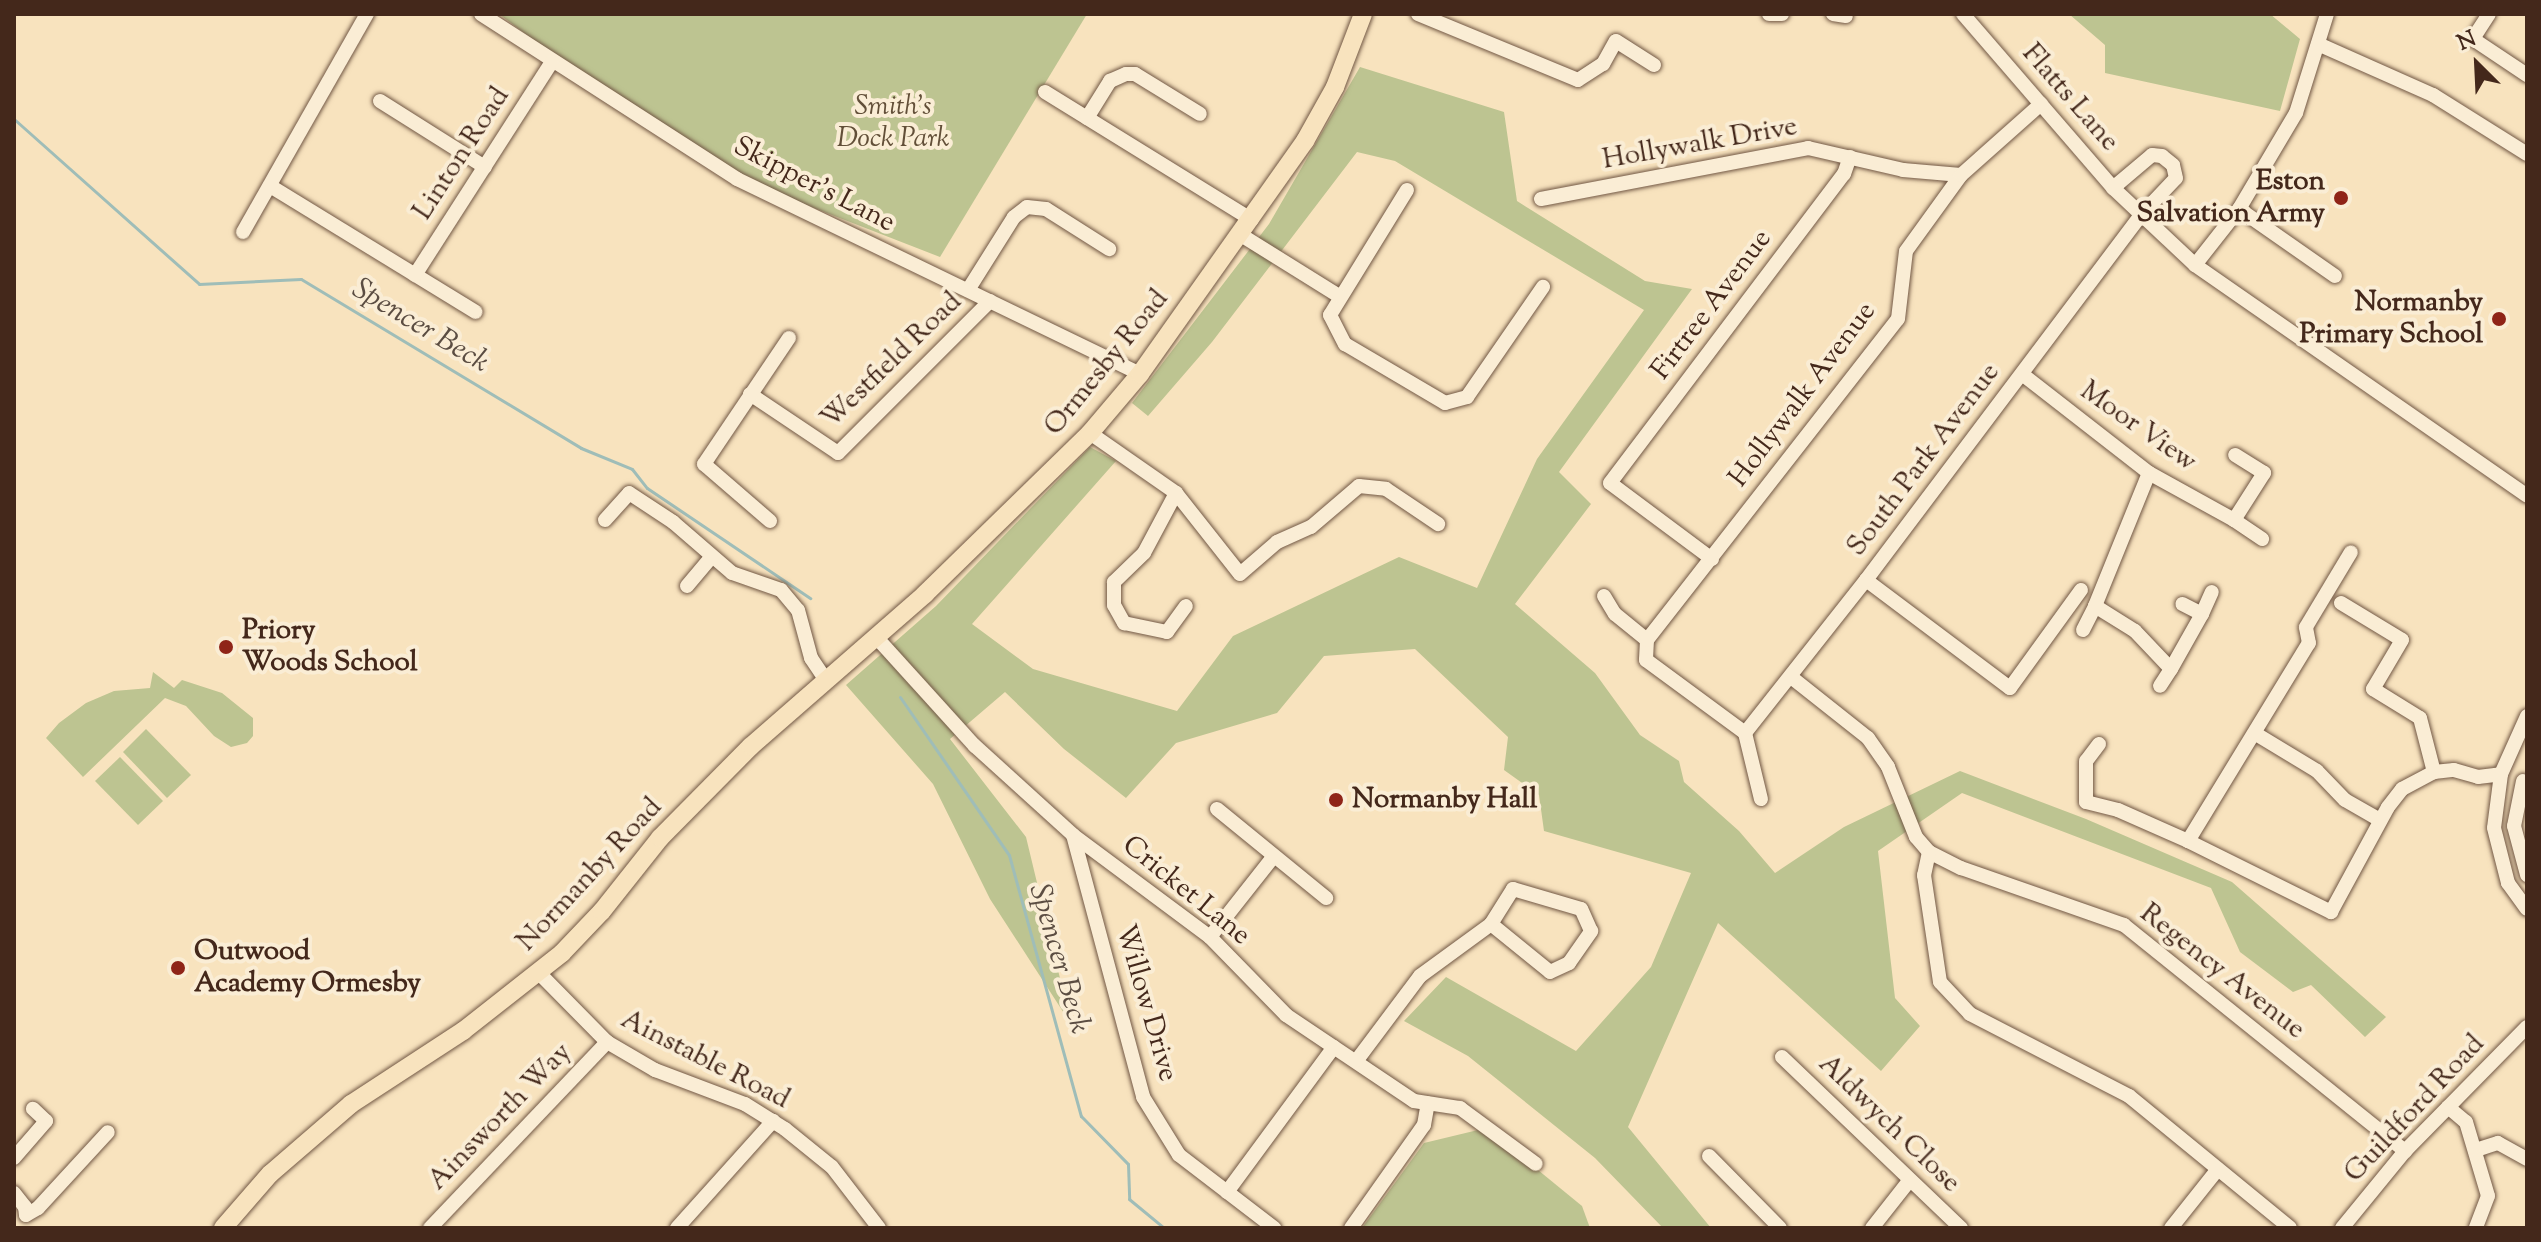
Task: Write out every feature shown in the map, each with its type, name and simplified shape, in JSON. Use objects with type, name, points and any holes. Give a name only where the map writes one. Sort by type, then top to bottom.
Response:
[{"type":"main road","name":"Ormesby Road","points":[[876,637],[1090,433],[1140,374],[1305,141],[1335,87],[1363,14]]},
{"type":"main road","name":"Normanby Road","points":[[223,1228],[270,1174],[351,1104],[463,1031],[539,973],[583,932],[660,838],[751,746],[876,637]]},
{"type":"street","points":[[243,232],[367,14]]},
{"type":"street","name":"Skipper's Lane","points":[[481,14],[737,179],[1140,374]]},
{"type":"street","points":[[1418,14],[1578,80],[1603,64],[1616,41],[1654,65]]},
{"type":"street","points":[[1769,14],[1782,14]]},
{"type":"street","name":"Flatts Lane","points":[[1963,14],[2113,188],[2195,265],[2527,496]]},
{"type":"street","points":[[2195,265],[2239,209],[2296,113],[2327,14]]},
{"type":"street","points":[[2489,14],[2473,39],[2527,75]]},
{"type":"street","points":[[2318,44],[2433,95],[2527,154]]},
{"type":"street","name":"Linton Road","points":[[415,275],[552,62]]},
{"type":"street","points":[[1087,118],[1110,81],[1126,74],[1135,74],[1200,114]]},
{"type":"street","points":[[1045,92],[1246,227],[1339,296]]},
{"type":"street","points":[[380,101],[485,167]]},
{"type":"street","name":"Hollywalk Avenue","points":[[1647,640],[1898,319],[1906,251],[1961,175],[2041,104]]},
{"type":"street","name":"Hollywalk Drive","points":[[1541,199],[1808,148],[1903,170],[1961,175]]},
{"type":"street","name":"South Park Avenue","points":[[1745,733],[1866,580],[2140,216],[2176,178],[2173,165],[2162,156],[2152,155],[2113,188]]},
{"type":"street","name":"Firtree Avenue","points":[[1712,559],[1610,483],[1844,174],[1850,157]]},
{"type":"street","points":[[270,186],[476,312]]},
{"type":"street","points":[[1407,190],[1330,315],[1345,344],[1445,403],[1467,397],[1543,287]]},
{"type":"street","points":[[968,290],[1014,217],[1027,207],[1046,209],[1109,249]]},
{"type":"street","points":[[2239,209],[2335,276]]},
{"type":"street","name":"Westfield Road","points":[[750,394],[838,453],[990,301]]},
{"type":"street","points":[[770,521],[704,464],[789,338]]},
{"type":"street","name":"Moor View","points":[[2022,374],[2149,473],[2234,520],[2264,473],[2235,455]]},
{"type":"street","points":[[1090,433],[1176,493],[1240,574],[1277,542],[1311,527],[1359,486],[1386,489],[1438,524]]},
{"type":"street","points":[[2083,630],[2149,473]]},
{"type":"street","points":[[605,520],[629,493],[673,522],[732,573],[781,590],[798,610],[811,658],[825,679]]},
{"type":"street","points":[[1176,493],[1144,553],[1114,582],[1114,605],[1124,623],[1167,632],[1186,606]]},
{"type":"street","points":[[2234,520],[2262,539]]},
{"type":"street","points":[[2188,841],[2309,643],[2306,627],[2351,552]]},
{"type":"street","points":[[687,586],[711,557]]},
{"type":"street","points":[[1866,580],[2010,688],[2081,590]]},
{"type":"street","points":[[2160,686],[2212,592]]},
{"type":"street","points":[[1604,596],[1615,614],[1647,640],[1646,660],[1745,733],[1761,799]]},
{"type":"street","points":[[2341,603],[2402,640],[2373,689],[2420,718],[2434,772]]},
{"type":"street","points":[[2182,604],[2202,614]]},
{"type":"street","points":[[2095,606],[2135,631],[2171,669]]},
{"type":"street","name":"Cricket Lane","points":[[876,637],[975,746],[1073,835],[1210,937],[1286,1015],[1414,1101],[1460,1108],[1536,1164]]},
{"type":"street","points":[[1791,677],[1868,738],[1888,767],[1916,837],[1929,852],[1924,875],[1940,982],[1970,1014],[2129,1096],[2290,1228]]},
{"type":"street","points":[[2526,907],[2508,883],[2494,828],[2501,774],[2527,716]]},
{"type":"street","points":[[2256,734],[2317,771],[2345,800],[2380,820]]},
{"type":"street","points":[[2099,744],[2086,761],[2086,802],[2118,810],[2188,841],[2331,912],[2380,820],[2402,789],[2434,772],[2454,770],[2478,777],[2501,774]]},
{"type":"street","points":[[2523,781],[2514,826],[2527,875]]},
{"type":"street","points":[[1217,809],[1326,898]]},
{"type":"street","name":"Willow Drive","points":[[1073,835],[1143,1097],[1179,1155],[1274,1228]]},
{"type":"street","name":"Regency Avenue","points":[[1929,852],[1961,868],[2124,925],[2405,1151]]},
{"type":"street","points":[[1210,937],[1274,856]]},
{"type":"street","points":[[1357,1060],[1420,976],[1491,924],[1513,889],[1581,909],[1591,931],[1569,963],[1550,972],[1491,924]]},
{"type":"street","name":"Ainstable Road","points":[[539,973],[607,1042],[655,1070],[745,1104],[773,1121],[832,1167],[879,1228]]},
{"type":"street","name":"Guildford Road","points":[[2342,1228],[2405,1151],[2527,1027]]},
{"type":"street","name":"Ainsworth Way","points":[[430,1228],[607,1042]]},
{"type":"street","points":[[1227,1192],[1334,1047]]},
{"type":"street","name":"Aldwych Close","points":[[1782,1057],[1961,1228]]},
{"type":"street","points":[[1351,1228],[1424,1125],[1428,1103]]},
{"type":"street","points":[[2448,1107],[2466,1122],[2488,1196],[2476,1228]]},
{"type":"street","points":[[14,1158],[46,1121],[33,1109]]},
{"type":"street","points":[[677,1228],[773,1121]]},
{"type":"street","points":[[24,1222],[47,1202],[108,1132]]},
{"type":"street","points":[[2476,1150],[2498,1143],[2527,1159]]},
{"type":"street","points":[[1709,1156],[1780,1228]]},
{"type":"street","points":[[2171,1228],[2218,1169]]},
{"type":"street","points":[[1872,1228],[1909,1181]]},
{"type":"street","points":[[14,1193],[25,1207],[24,1222]]},
{"type":"green space","name":"Smith's Dock Park","points":[[499,14],[1087,14],[940,257],[747,182],[548,51]]},
{"type":"green space","points":[[2069,14],[2270,14],[2300,39],[2280,111],[2105,73],[2105,45]]},
{"type":"green space","points":[[1360,67],[1504,112],[1517,201],[1645,281],[1692,289],[1559,472],[1591,504],[1515,604],[1595,673],[1640,735],[1679,761],[1684,782],[1739,831],[1775,873],[1844,827],[1960,771],[2086,819],[2232,882],[2386,1017],[2365,1037],[2311,985],[2293,992],[2240,952],[2211,888],[1962,793],[1878,851],[1895,998],[1920,1026],[1881,1071],[1718,923],[1628,1127],[1711,1228],[1663,1228],[1595,1158],[1468,1056],[1404,1021],[1446,977],[1576,1051],[1651,967],[1691,873],[1544,831],[1539,795],[1504,770],[1508,737],[1415,649],[1324,656],[1277,713],[1176,743],[1126,798],[1064,749],[1005,692],[950,739],[1026,837],[1071,1024],[990,899],[933,784],[846,685],[936,606],[1090,447],[1116,461],[972,624],[1033,669],[1177,711],[1233,636],[1399,557],[1477,588],[1537,459],[1644,310],[1395,161],[1357,152],[1212,342],[1148,416],[1132,403],[1269,224]]},
{"type":"green space","points":[[153,672],[174,688],[182,680],[222,693],[253,718],[253,736],[247,743],[231,747],[214,736],[186,706],[165,698],[83,777],[46,738],[59,723],[86,703],[114,691],[150,688]]},
{"type":"green space","points":[[146,729],[191,775],[167,798],[123,752]]},
{"type":"green space","points":[[120,757],[163,801],[138,825],[95,781]]},
{"type":"green space","points":[[1478,1130],[1538,1170],[1582,1206],[1590,1228],[1362,1228],[1424,1143]]},
{"type":"waterway","name":"Spencer Beck","points":[[14,119],[199,284],[301,279],[581,448],[632,469],[647,488],[810,598]]},
{"type":"waterway","name":"Spencer Beck","points":[[900,697],[1009,855],[1081,1116],[1128,1164],[1129,1199],[1164,1228]]},
{"type":"place","name":"Eston Salvation Army","points":[[2341,198]]},
{"type":"place","name":"Normanby Primary School","points":[[2499,319]]},
{"type":"place","name":"Priory Woods School","points":[[226,647]]},
{"type":"place","name":"Normanby Hall","points":[[1336,800]]},
{"type":"place","name":"Outwood Academy Ormesby","points":[[178,968]]}]
